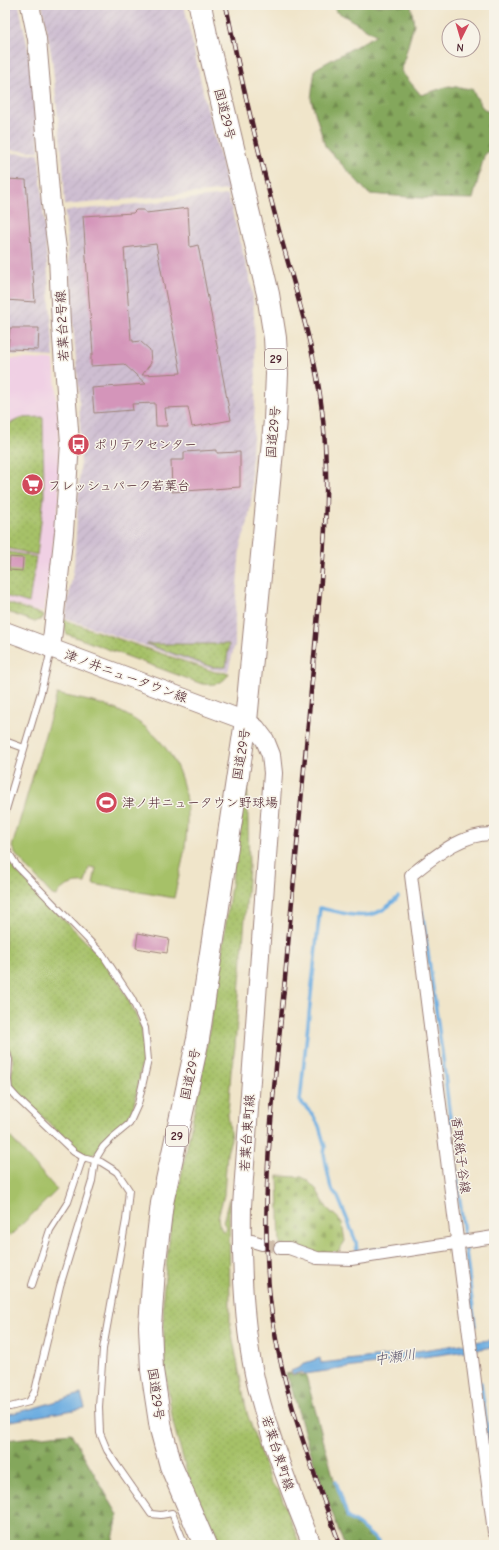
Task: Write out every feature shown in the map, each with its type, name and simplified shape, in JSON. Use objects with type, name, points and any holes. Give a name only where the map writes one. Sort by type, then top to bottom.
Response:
[{"type":"highway","name":"国道29号","points":[[200,5],[261,263],[275,338],[277,374],[275,420],[246,721],[198,1038],[162,1204],[154,1270],[150,1326],[152,1370],[161,1429],[171,1466],[205,1545]]},
{"type":"street","name":"若葉台2号線","points":[[30,5],[37,39],[51,204],[58,256],[61,325],[70,443],[64,532],[51,649]]},
{"type":"street","name":"津ノ井ニュータウン線","points":[[5,631],[246,721]]},
{"type":"street","name":"若葉台東町線","points":[[246,721],[256,728],[265,740],[271,755],[273,773],[242,1206],[244,1291],[249,1338],[257,1386],[273,1445],[312,1545]]},
{"type":"street","name":"香取紙子谷線","points":[[494,834],[466,839],[447,848],[411,875],[494,1532]]},
{"type":"street","points":[[280,1248],[289,1248],[317,1258],[351,1259],[494,1237]]},
{"type":"lane","points":[[5,813],[47,669],[51,649]]},
{"type":"lane","points":[[5,742],[24,748]]},
{"type":"lane","points":[[5,847],[17,866],[103,955],[132,999],[145,1028],[148,1060],[138,1104],[129,1124],[103,1147],[95,1160],[92,1181],[60,1286],[35,1391],[29,1402],[10,1407]]},
{"type":"lane","points":[[5,1047],[9,1089],[33,1114],[74,1152],[83,1157],[101,1162],[117,1172],[129,1190],[126,1220],[103,1349],[99,1408],[100,1433],[110,1455],[151,1514],[161,1515],[172,1513],[185,1545]]},
{"type":"lane","points":[[32,1285],[50,1230],[68,1202],[83,1157]]},
{"type":"shaded area","points":[[5,5],[19,5],[36,99],[39,151],[5,150]]},
{"type":"shaded area","points":[[42,5],[184,5],[204,96],[229,190],[65,205],[63,164],[52,59]]},
{"type":"shaded area","points":[[5,153],[39,154],[54,357],[5,354]]},
{"type":"shaded area","points":[[228,195],[252,288],[256,387],[251,468],[252,494],[248,522],[240,547],[235,612],[235,644],[228,671],[214,670],[65,618],[74,566],[81,453],[79,395],[65,211]]},
{"type":"shaded area","name":"フレッシュパーク若葉台","points":[[5,358],[54,360],[59,434],[59,500],[44,612],[35,611],[5,601]]},
{"type":"green space","points":[[335,5],[411,5],[414,24],[401,71],[421,95],[449,86],[472,89],[482,107],[494,116],[494,145],[484,156],[473,199],[421,198],[369,194],[325,146],[311,99],[315,69],[376,35],[336,11]]},
{"type":"green space","points":[[43,417],[44,496],[37,555],[5,548],[5,426],[21,418]]},
{"type":"green space","points":[[5,551],[36,557],[29,603],[5,596]]},
{"type":"green space","points":[[5,602],[44,615],[42,619],[35,622],[5,611]]},
{"type":"green space","points":[[64,620],[215,672],[229,673],[221,682],[214,684],[202,684],[67,634],[63,625]]},
{"type":"green space","points":[[146,644],[229,644],[226,667],[212,667]]},
{"type":"green space","name":"津ノ井ニュータウン野球場","points":[[57,694],[105,705],[138,722],[153,734],[166,748],[175,763],[182,780],[186,798],[187,818],[185,846],[174,898],[93,884],[96,868],[89,867],[85,883],[68,885],[56,896],[52,895],[16,855],[12,847]]},
{"type":"green space","points":[[247,771],[249,867],[235,1047],[231,1071],[228,1115],[231,1139],[227,1153],[224,1195],[218,1217],[219,1224],[223,1232],[227,1229],[223,1222],[229,1199],[230,1324],[247,1413],[271,1484],[279,1490],[300,1545],[216,1545],[192,1490],[173,1423],[164,1362],[163,1295],[170,1232],[203,1067],[219,972]]},
{"type":"green space","points":[[5,855],[8,862],[100,956],[112,971],[124,991],[142,1028],[143,1055],[139,1082],[131,1113],[124,1124],[109,1137],[97,1152],[90,1156],[84,1155],[78,1151],[12,1088],[11,1081],[13,1060],[5,1038]]},
{"type":"green space","points":[[5,1131],[57,1190],[10,1236],[5,1231]]},
{"type":"green space","points":[[278,1176],[302,1177],[308,1181],[316,1189],[327,1208],[342,1223],[345,1241],[336,1255],[330,1257],[280,1246]]},
{"type":"green space","points":[[291,1373],[292,1375],[301,1374],[306,1376],[335,1483],[347,1519],[359,1526],[380,1545],[344,1545],[286,1374]]},
{"type":"green space","points":[[71,1433],[118,1515],[112,1545],[5,1545],[5,1440]]},
{"type":"water","name":"中瀬川","points":[[494,1339],[494,1347],[305,1374],[302,1372],[293,1374],[291,1371],[301,1367],[302,1364],[320,1358],[321,1363],[391,1355]]},
{"type":"water","points":[[81,1394],[85,1408],[5,1422],[5,1415]]},
{"type":"building","points":[[5,179],[26,180],[35,302],[5,300]]},
{"type":"building","points":[[188,208],[190,247],[198,245],[231,420],[192,427],[188,407],[165,408],[167,426],[156,426],[155,403],[132,404],[133,410],[94,413],[92,388],[146,384],[124,364],[91,366],[91,354],[93,354],[83,216],[133,213],[136,210],[144,210],[146,213]],"holes":[[[156,244],[181,373],[142,375],[151,363],[150,350],[140,341],[133,342],[133,340],[131,340],[124,248]]]},
{"type":"building","points":[[10,328],[39,328],[38,350],[8,349]]},
{"type":"building","points":[[217,450],[217,453],[240,452],[240,487],[172,492],[171,460],[184,460],[184,452]]},
{"type":"building","points":[[10,557],[23,558],[22,571],[9,570]]},
{"type":"building","points":[[138,933],[169,939],[167,953],[136,948]]},
{"type":"waterway","points":[[393,1247],[357,1252],[356,1242],[347,1219],[337,1195],[331,1189],[324,1154],[325,1147],[319,1126],[313,1115],[300,1101],[320,908],[353,915],[371,915],[380,912],[398,897]]},
{"type":"waterway","points":[[422,911],[443,1059],[475,1326]]},
{"type":"waterway","points":[[481,1383],[494,1479]]},
{"type":"waterway","points":[[336,1482],[348,1518],[359,1525],[382,1545]]},
{"type":"tunnel","points":[[262,1244],[280,1248]]},
{"type":"railway","points":[[226,5],[258,148],[310,343],[319,388],[324,429],[326,484],[324,540],[300,820],[273,1098],[267,1179],[266,1219],[267,1259],[274,1331],[288,1393],[307,1454],[340,1545]]},
{"type":"place","name":"ポリテクセンター","points":[[79,444]]},
{"type":"place","name":"フレッシュパーク若葉台","points":[[32,485]]},
{"type":"place","name":"津ノ井ニュータウン野球場","points":[[106,802]]}]
